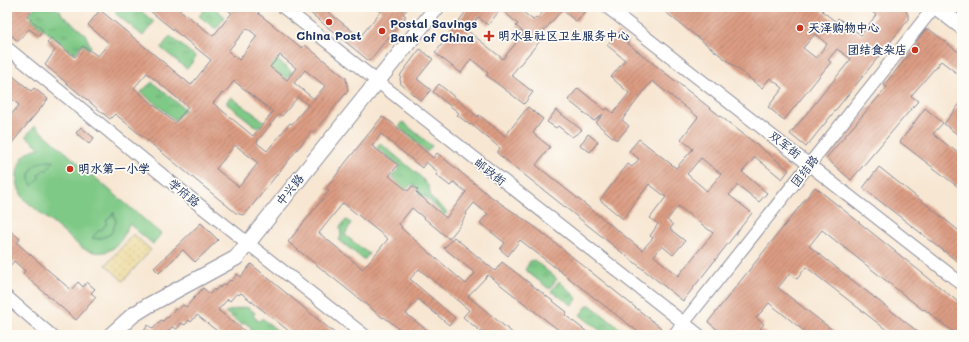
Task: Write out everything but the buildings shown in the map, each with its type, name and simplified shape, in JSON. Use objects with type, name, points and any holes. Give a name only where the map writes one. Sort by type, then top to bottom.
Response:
[{"type":"main road","name":"中兴路","points":[[111,335],[133,315],[149,305],[236,258],[437,7]]},
{"type":"main road","points":[[936,7],[962,27]]},
{"type":"main road","points":[[952,7],[962,15]]},
{"type":"street","name":"邮政街","points":[[283,7],[377,83],[699,335]]},
{"type":"street","name":"双军街","points":[[607,7],[962,284]]},
{"type":"street","name":"团结路","points":[[674,335],[936,7]]},
{"type":"street","name":"学府路","points":[[7,48],[248,244],[364,335]]},
{"type":"street","points":[[7,297],[51,335]]},
{"type":"green space","points":[[35,7],[48,7],[53,9],[56,7],[62,13],[61,14],[85,34],[91,47],[89,49],[82,44],[75,53],[72,52],[32,20],[29,14]]},
{"type":"green space","points":[[119,7],[136,7],[154,22],[143,36],[115,13]]},
{"type":"green space","points":[[207,7],[213,7],[225,17],[216,29],[199,16]]},
{"type":"green space","points":[[170,36],[196,57],[187,69],[161,48]]},
{"type":"green space","points":[[264,49],[292,72],[283,83],[282,76],[274,70],[271,74],[268,71],[273,64],[268,60]]},
{"type":"green space","points":[[152,82],[185,109],[175,120],[141,92]]},
{"type":"green space","points":[[231,97],[264,121],[258,128],[227,104],[227,101]]},
{"type":"green space","points":[[403,122],[432,146],[427,152],[399,127]]},
{"type":"green space","points":[[35,126],[161,234],[153,244],[129,224],[122,239],[112,249],[99,253],[82,248],[25,200],[21,193],[17,177],[21,161],[25,155],[32,150],[40,148],[26,136]],"holes":[[[54,161],[46,171],[44,169],[38,176],[40,178],[32,186],[30,182],[31,170],[40,162]],[[114,212],[116,222],[111,234],[99,239],[92,238],[100,229],[102,230],[107,222],[106,221]]]},
{"type":"green space","points":[[380,143],[420,176],[429,187],[431,198],[447,212],[445,215],[425,197],[418,194],[419,190],[412,184],[400,195],[395,192],[400,184],[392,176],[401,166],[377,148]]},
{"type":"green space","points":[[44,161],[55,161],[46,171],[44,169],[38,176],[40,178],[32,187],[30,183],[31,171],[33,167]]},
{"type":"green space","points":[[114,212],[116,222],[111,234],[99,239],[92,238],[100,228],[102,229],[107,223],[106,221]]},
{"type":"green space","points":[[346,220],[351,223],[345,235],[369,254],[364,260],[339,240],[341,236],[340,227]]},
{"type":"green space","points":[[534,260],[557,279],[549,289],[525,270],[530,261]]},
{"type":"green space","points":[[559,281],[576,297],[577,300],[572,305],[551,291]]},
{"type":"green space","points":[[588,305],[590,305],[625,334],[606,335],[580,315]]},
{"type":"green space","points":[[244,307],[249,308],[255,313],[253,316],[259,321],[262,318],[283,335],[253,335],[249,332],[252,328],[244,322],[242,325],[225,312]]},
{"type":"sand","points":[[133,234],[151,250],[123,281],[106,265]]},
{"type":"place","name":"China Post","points":[[329,22]]},
{"type":"place","name":"天泽购物中心","points":[[800,28]]},
{"type":"place","name":"Postal Savings Bank of China","points":[[382,31]]},
{"type":"place","name":"明水县社区卫生服务中心","points":[[489,36]]},
{"type":"place","name":"团结食杂店","points":[[915,50]]},
{"type":"place","name":"明水第一小学","points":[[70,169]]}]
